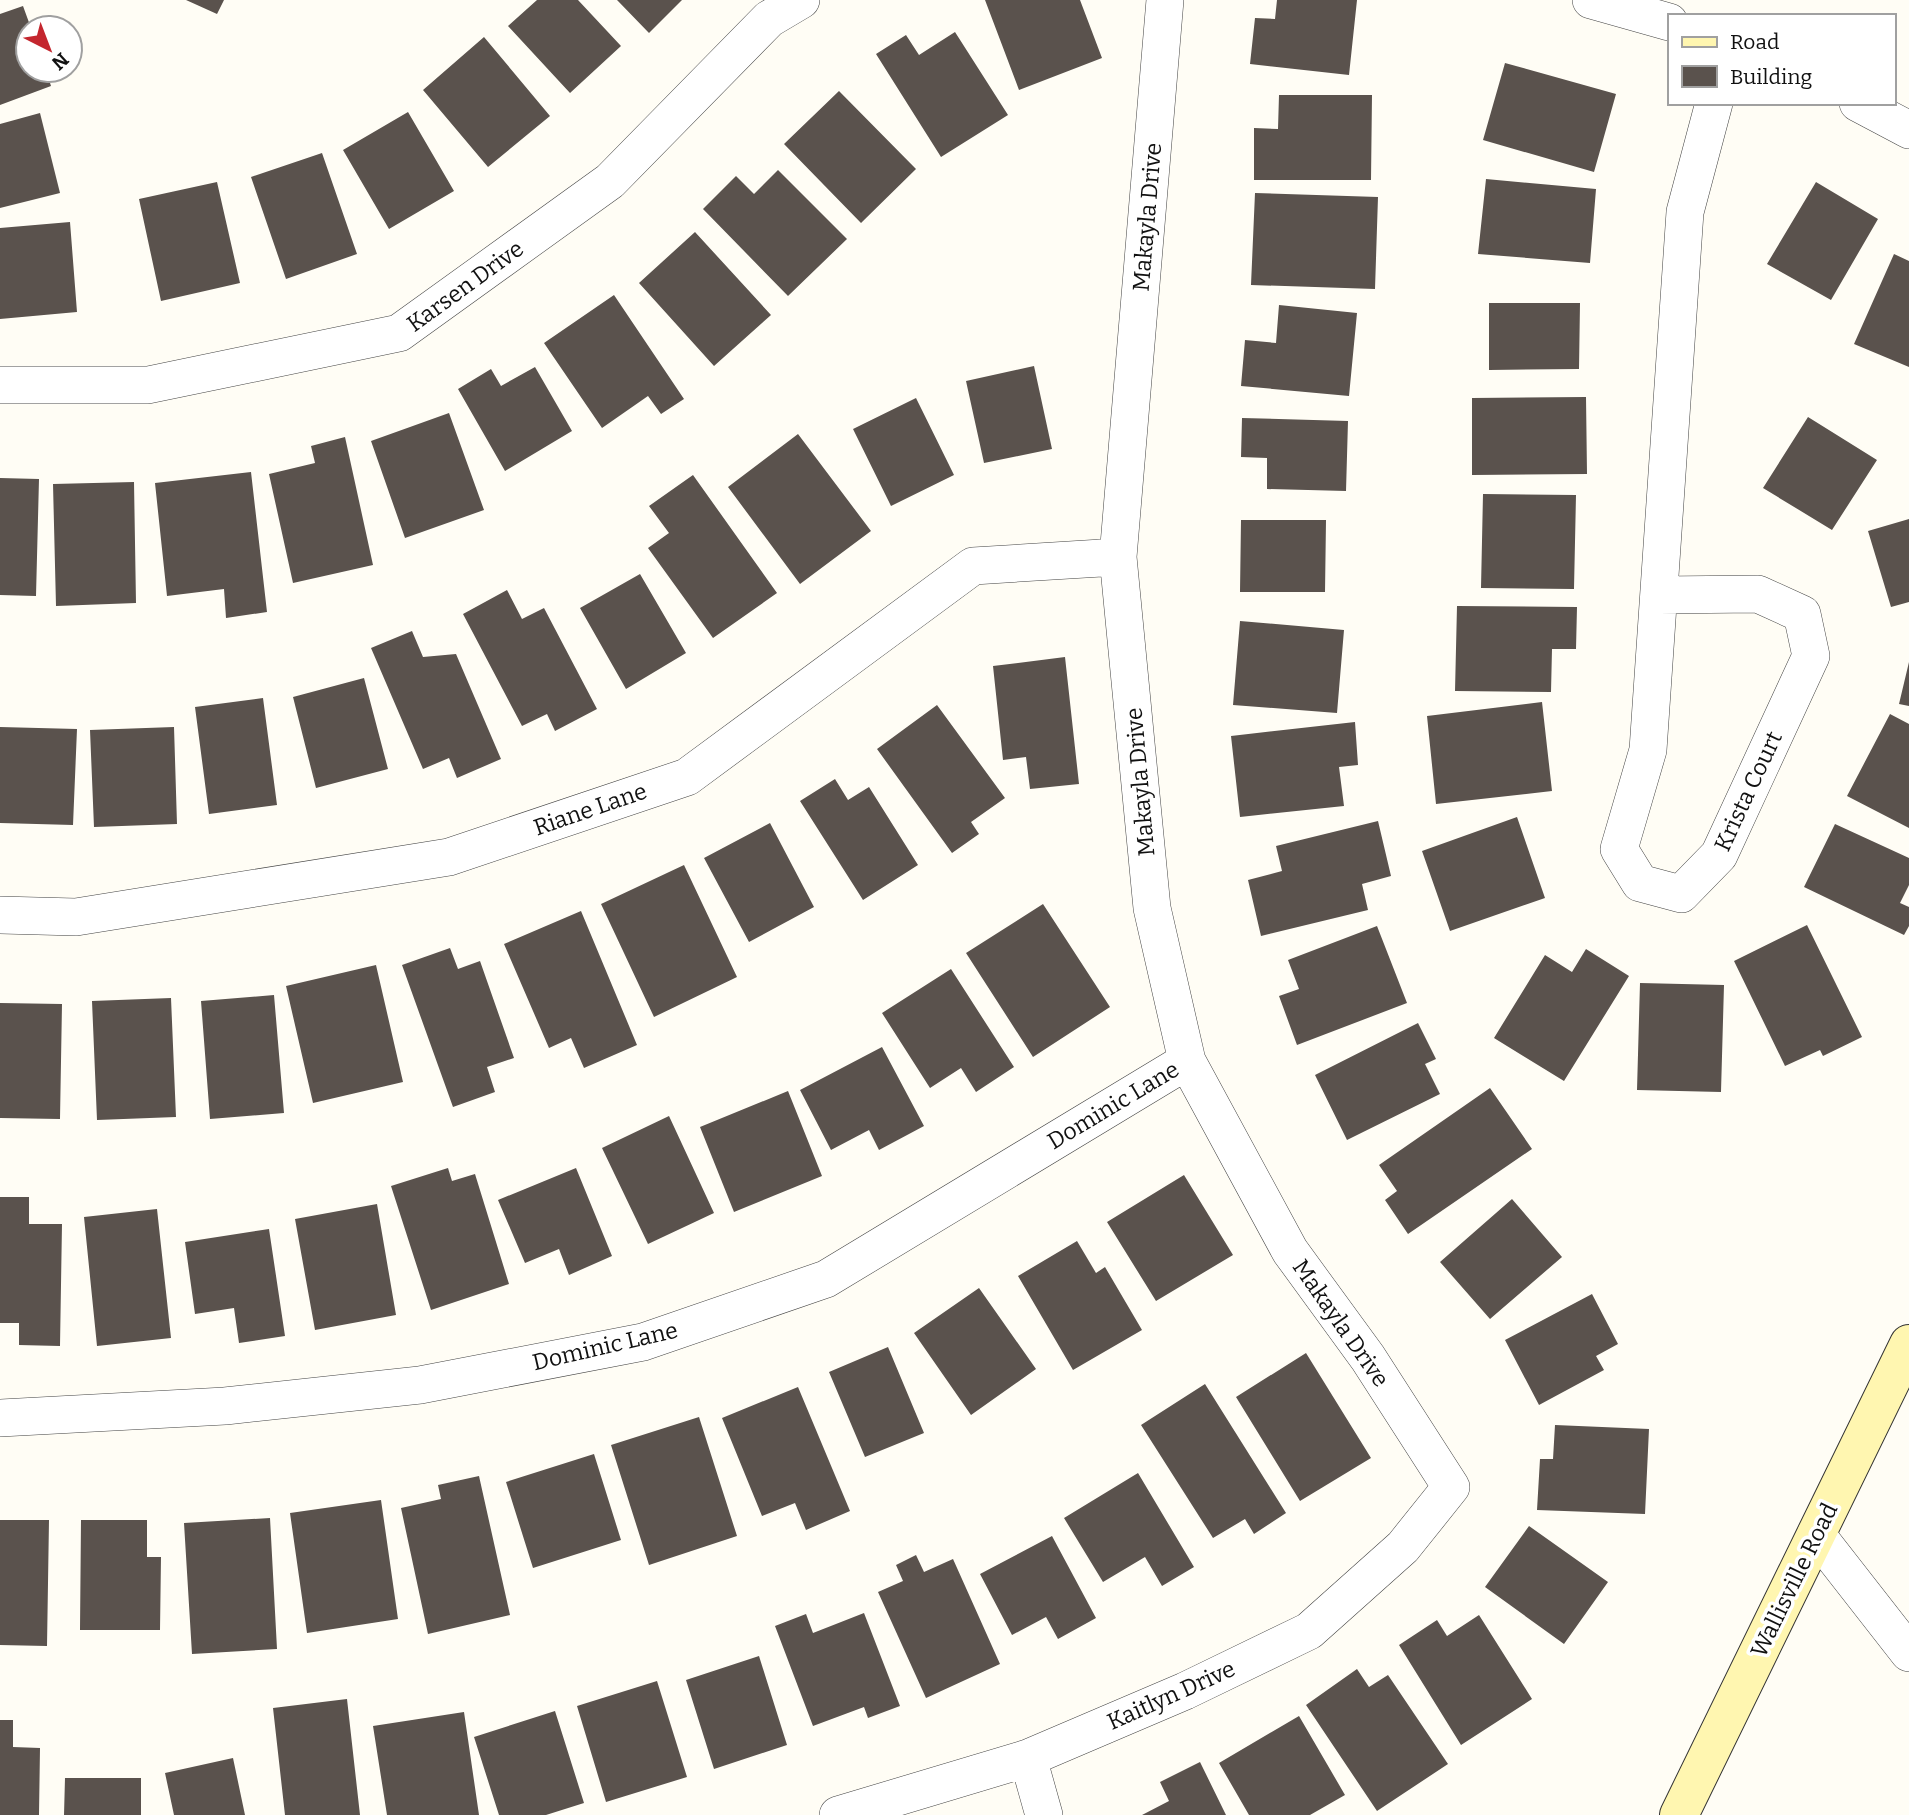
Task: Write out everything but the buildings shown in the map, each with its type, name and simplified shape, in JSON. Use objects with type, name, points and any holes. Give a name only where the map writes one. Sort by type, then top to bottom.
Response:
[{"type":"main road","name":"Wallisville Road","points":[[1679,1815],[1909,1344]]},
{"type":"street","name":"Karsen Drive","points":[[0,385],[148,385],[399,333],[610,181],[769,19],[801,0]]},
{"type":"street","name":"Makayla Drive","points":[[1165,0],[1118,557],[1152,908],[1187,1061],[1290,1251],[1368,1358],[1451,1487]]},
{"type":"street","points":[[1591,0],[1668,22]]},
{"type":"street","name":"Krista Court","points":[[1659,595],[1758,594],[1802,614],[1811,656],[1719,855],[1681,894],[1640,883],[1619,849],[1648,750],[1685,212],[1713,105]]},
{"type":"street","points":[[1862,105],[1909,130]]},
{"type":"street","name":"Riane Lane","points":[[0,915],[76,917],[449,857],[687,777],[973,566],[1118,557]]},
{"type":"street","name":"Dominic Lane","points":[[0,1418],[225,1406],[420,1385],[643,1342],[825,1279],[1187,1061]]},
{"type":"street","name":"Kaitlyn Drive","points":[[838,1815],[1028,1758],[1185,1691],[1308,1631],[1403,1547],[1451,1487]]},
{"type":"street","points":[[1816,1534],[1909,1653]]},
{"type":"street","points":[[1028,1758],[1044,1815]]}]
